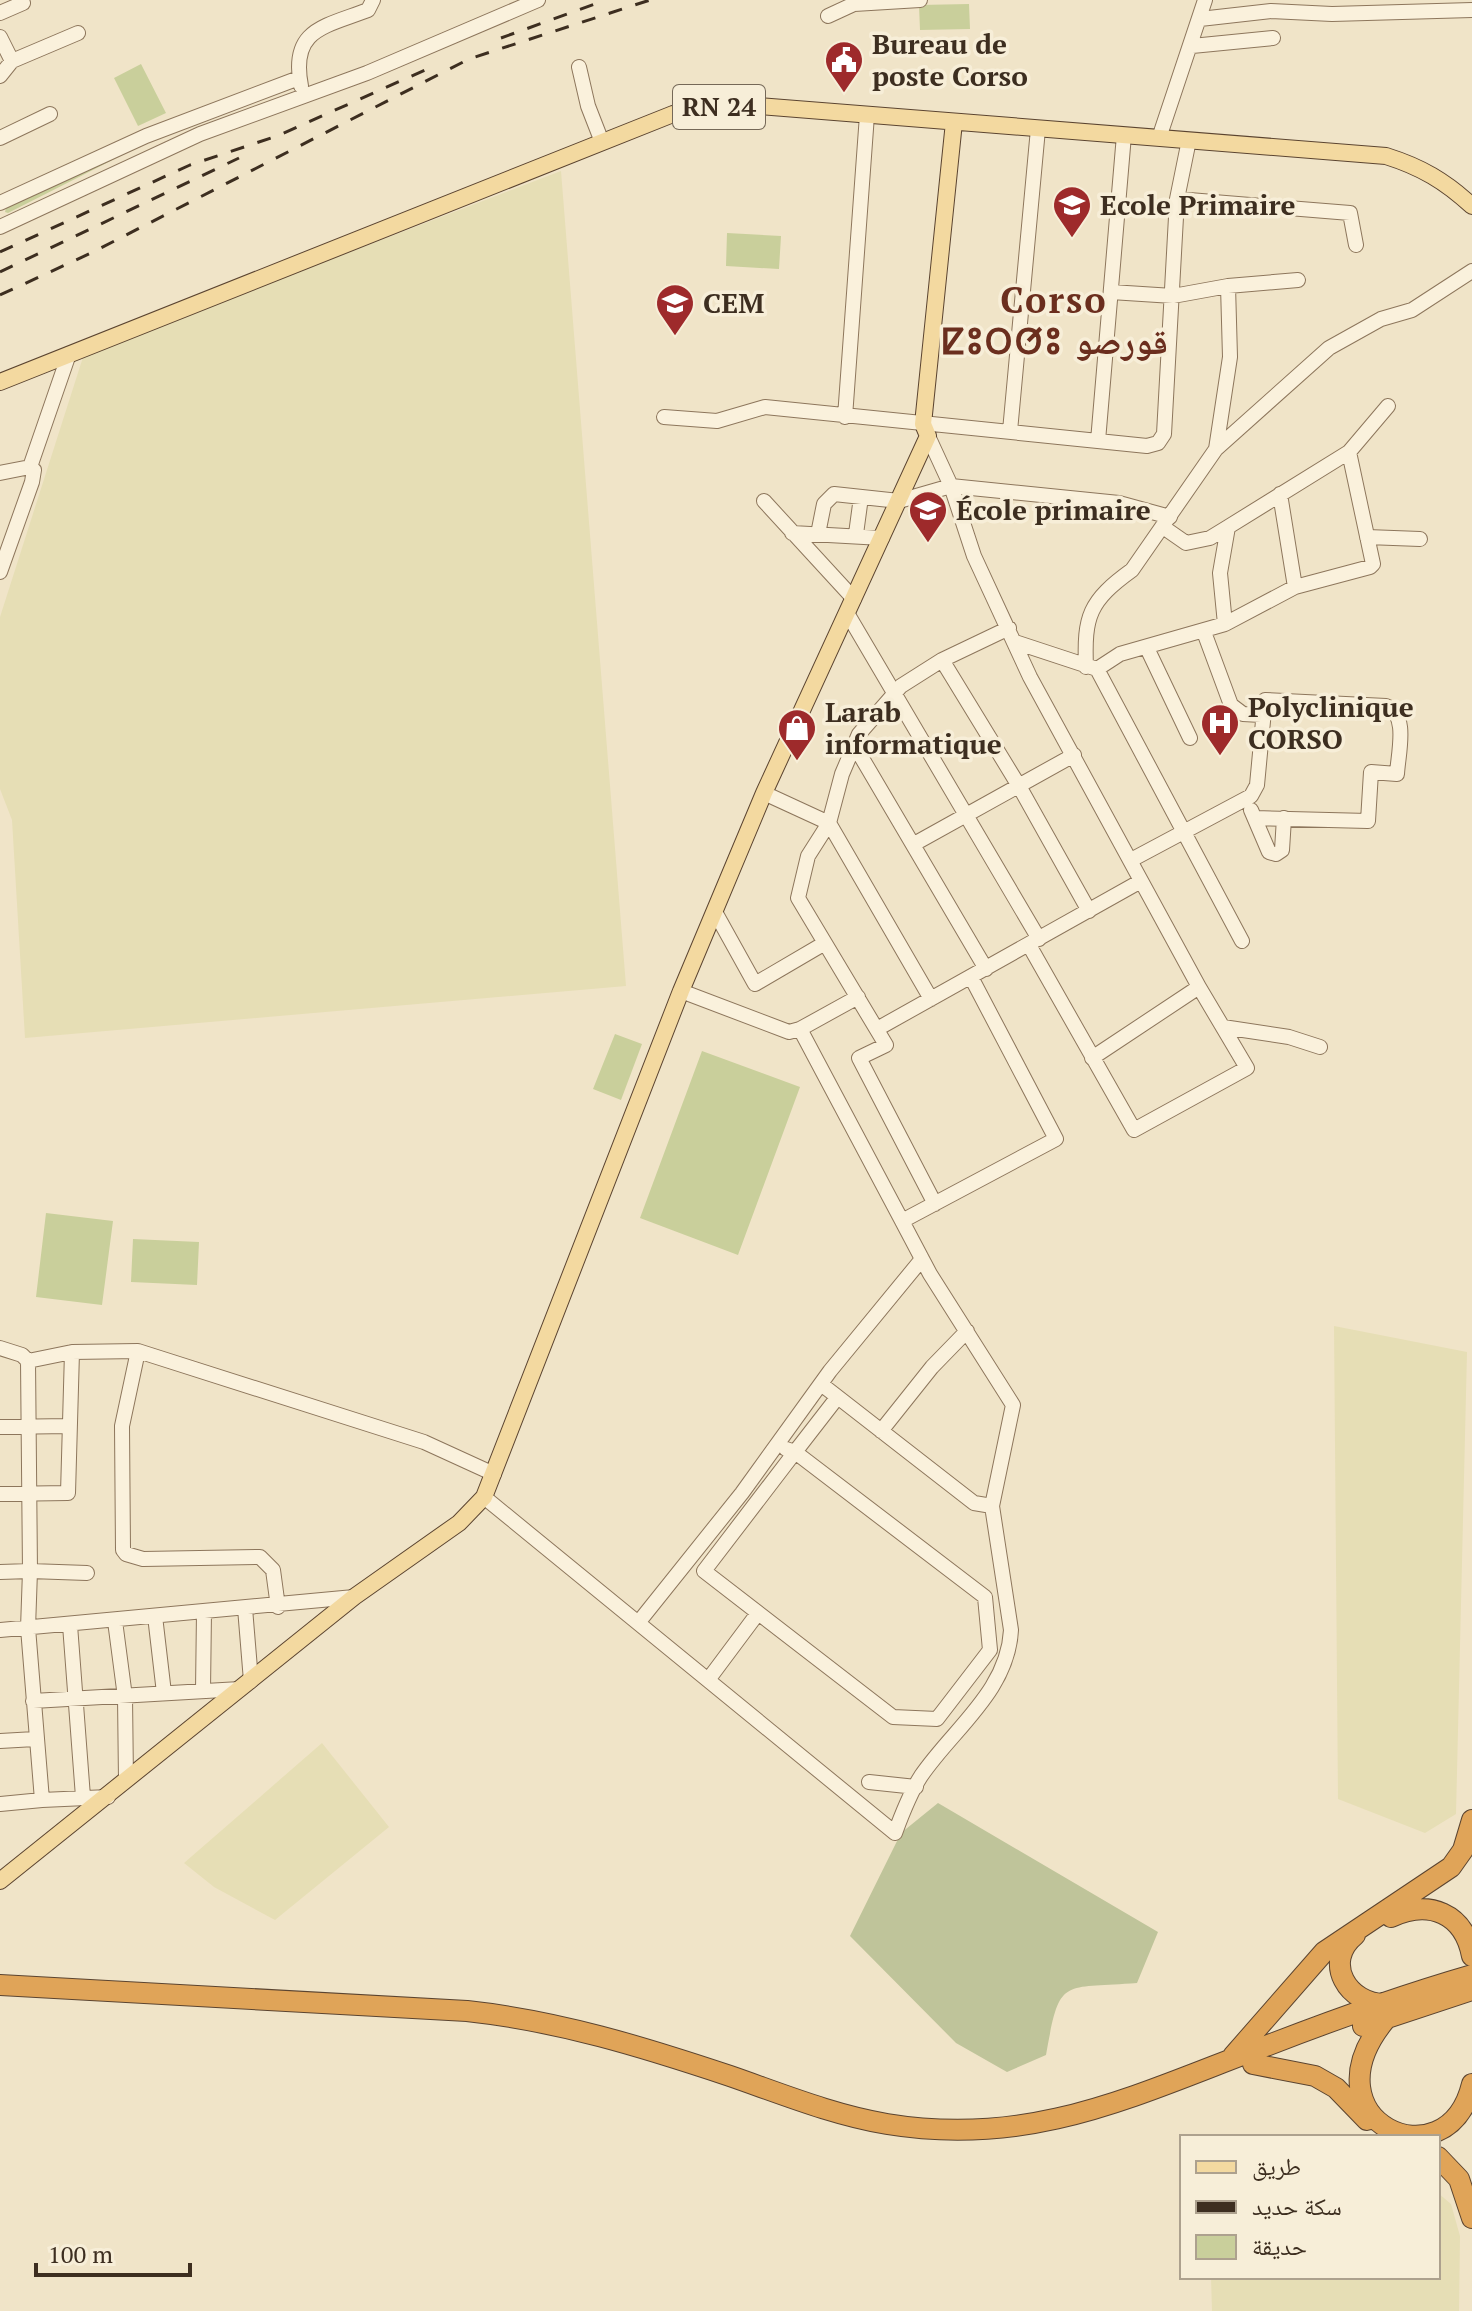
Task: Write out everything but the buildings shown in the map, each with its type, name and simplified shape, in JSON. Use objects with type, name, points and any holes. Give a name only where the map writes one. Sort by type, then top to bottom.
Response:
[{"type":"highway","points":[[1224,2063],[1324,1952],[1451,1867],[1467,1842],[1472,1820]]},
{"type":"highway","points":[[1386,2011],[1358,1997],[1341,1975],[1341,1954],[1348,1941],[1359,1932],[1405,1911],[1431,1908],[1447,1914],[1460,1925],[1472,1956]]},
{"type":"highway","points":[[0,1985],[467,2011],[526,2018],[613,2037],[846,2115],[941,2130],[1024,2126],[1075,2117],[1125,2102],[1224,2063],[1460,1988],[1472,1975]]},
{"type":"highway","points":[[0,1998],[508,2028],[641,2058],[858,2132],[945,2144],[1028,2138],[1091,2126],[1386,2011]]},
{"type":"highway","points":[[1386,2011],[1361,2054],[1358,2077],[1369,2110],[1385,2127],[1405,2135],[1435,2132],[1460,2114],[1472,2084]]},
{"type":"highway","points":[[1253,2064],[1303,2072],[1326,2081],[1372,2124],[1390,2135]]},
{"type":"highway","points":[[1440,2159],[1459,2179],[1472,2218]]},
{"type":"main road","name":"RN 24","points":[[0,382],[673,114],[705,108],[747,105],[1386,156],[1417,166],[1444,181],[1472,206]]},
{"type":"main road","points":[[0,1881],[354,1597],[459,1523],[484,1497],[681,991],[764,793],[899,501],[926,430],[954,122]]},
{"type":"street","points":[[303,95],[297,58],[311,33],[329,22],[368,10],[373,0]]},
{"type":"street","points":[[299,78],[146,136],[0,206],[3,225],[151,155],[367,73],[538,0]]},
{"type":"street","points":[[828,16],[854,4],[920,0]]},
{"type":"street","points":[[1159,138],[1205,0]]},
{"type":"street","points":[[0,13],[23,3]]},
{"type":"street","points":[[1200,19],[1270,5],[1453,6],[1472,10]]},
{"type":"street","points":[[0,76],[12,61],[78,33]]},
{"type":"street","points":[[0,37],[12,61]]},
{"type":"street","points":[[1192,46],[1273,38]]},
{"type":"street","points":[[579,67],[588,106],[602,142]]},
{"type":"street","points":[[0,138],[50,114]]},
{"type":"street","points":[[845,417],[867,115]]},
{"type":"street","points":[[1010,431],[1038,129]]},
{"type":"street","points":[[1098,441],[1124,135]]},
{"type":"street","points":[[664,417],[717,421],[765,407],[926,430],[1010,431],[1147,446],[1158,443],[1164,434],[1177,199],[1189,140]]},
{"type":"street","points":[[1177,199],[1350,213],[1356,245]]},
{"type":"street","points":[[1242,941],[1186,832],[1092,668],[1087,617],[1113,584],[1132,570],[1216,449],[1329,348],[1381,319],[1412,310],[1472,271]]},
{"type":"street","points":[[1111,292],[1173,296],[1228,286],[1298,280]]},
{"type":"street","points":[[1216,449],[1230,357],[1228,286]]},
{"type":"street","points":[[30,467],[69,354]]},
{"type":"street","points":[[818,534],[828,497],[834,494],[899,501],[951,486],[1119,503],[1166,522],[1186,543],[1210,538],[1349,452],[1388,406]]},
{"type":"street","points":[[764,501],[850,606],[1034,942],[1092,1058],[1134,1130],[1247,1068],[1141,881],[1015,642],[974,556],[951,486],[926,430]]},
{"type":"street","points":[[1015,642],[1092,668],[1120,654],[1225,624],[1295,587],[1370,567],[1373,564],[1349,452]]},
{"type":"street","points":[[0,473],[30,467]]},
{"type":"street","points":[[0,572],[32,482],[34,470],[30,467]]},
{"type":"street","points":[[1280,494],[1295,587]]},
{"type":"street","points":[[856,534],[861,497]]},
{"type":"street","points":[[1225,624],[1220,573],[1228,527]]},
{"type":"street","points":[[792,533],[856,534],[882,538]]},
{"type":"street","points":[[1367,537],[1420,539]]},
{"type":"street","points":[[935,1204],[859,1058],[886,1045],[798,898],[808,856],[829,823],[842,774],[856,748],[859,734],[895,692],[942,660],[1009,628]]},
{"type":"street","points":[[1204,632],[1231,705],[1243,714],[1261,715]]},
{"type":"street","points":[[1147,648],[1190,738]]},
{"type":"street","points":[[942,660],[1019,786],[1089,911]]},
{"type":"street","points":[[1131,860],[1247,800],[1257,785],[1262,704],[1269,698],[1386,706],[1397,713],[1400,721],[1397,774],[1371,772],[1368,821],[1255,818]]},
{"type":"street","points":[[856,748],[986,969]]},
{"type":"street","points":[[914,844],[1074,755]]},
{"type":"street","points":[[764,793],[829,823],[931,999]]},
{"type":"street","points":[[1247,800],[1269,852],[1276,854],[1282,850],[1284,818]]},
{"type":"street","points":[[877,1029],[1141,881]]},
{"type":"street","points":[[715,912],[755,984],[825,943]]},
{"type":"street","points":[[902,1221],[1056,1139],[971,977]]},
{"type":"street","points":[[1092,1058],[1199,987]]},
{"type":"street","points":[[681,991],[781,1030],[800,1029],[858,997]]},
{"type":"street","points":[[1223,1027],[1289,1037],[1320,1047]]},
{"type":"street","points":[[484,1497],[895,1833],[916,1787],[996,1681],[1010,1649],[1009,1615],[992,1506],[1013,1405],[922,1259],[800,1029]]},
{"type":"street","points":[[638,1623],[688,1562],[821,1384],[922,1259]]},
{"type":"street","points":[[881,1431],[932,1367],[967,1331]]},
{"type":"street","points":[[0,1348],[22,1355],[28,1361],[28,1628],[42,1800]]},
{"type":"street","points":[[28,1361],[72,1352],[138,1351],[424,1442],[494,1474]]},
{"type":"street","points":[[138,1351],[122,1426],[123,1550],[143,1559],[260,1557],[273,1570],[278,1607]]},
{"type":"street","points":[[0,1494],[68,1493],[72,1352]]},
{"type":"street","points":[[821,1384],[974,1503],[992,1506]]},
{"type":"street","points":[[704,1571],[833,1403]]},
{"type":"street","points":[[0,1427],[69,1426]]},
{"type":"street","points":[[688,1562],[704,1571],[893,1717],[937,1719],[990,1650],[985,1597],[795,1452],[777,1445]]},
{"type":"street","points":[[0,1572],[87,1573]]},
{"type":"street","points":[[0,1630],[278,1607],[354,1597]]},
{"type":"street","points":[[33,1701],[125,1697],[246,1685],[245,1608]]},
{"type":"street","points":[[203,1690],[204,1612]]},
{"type":"street","points":[[708,1680],[758,1613]]},
{"type":"street","points":[[155,1616],[164,1693]]},
{"type":"street","points":[[115,1621],[125,1697],[126,1780]]},
{"type":"street","points":[[70,1625],[83,1797]]},
{"type":"street","points":[[0,1741],[35,1739]]},
{"type":"street","points":[[869,1782],[916,1787]]},
{"type":"street","points":[[0,1804],[108,1797]]},
{"type":"shaded area","points":[[561,171],[626,986],[25,1038],[12,820],[0,789],[0,617],[84,354]]},
{"type":"shaded area","points":[[1334,1326],[1467,1352],[1456,1814],[1425,1833],[1338,1799]]},
{"type":"shaded area","points":[[322,1743],[389,1827],[275,1920],[214,1887],[184,1863]]},
{"type":"shaded area","points":[[1440,2195],[1451,2204],[1460,2236],[1459,2311],[1212,2311],[1211,2279],[1440,2279]]},
{"type":"green space","points":[[969,4],[970,29],[920,30],[919,5]]},
{"type":"green space","points":[[141,64],[166,113],[138,126],[114,78]]},
{"type":"green space","points":[[150,141],[8,213],[5,212],[6,208]]},
{"type":"green space","points":[[727,233],[781,236],[779,269],[726,266]]},
{"type":"green space","points":[[615,1034],[642,1044],[621,1100],[593,1089]]},
{"type":"green space","points":[[702,1051],[800,1087],[738,1255],[640,1218]]},
{"type":"green space","points":[[46,1213],[113,1221],[102,1305],[36,1297]]},
{"type":"green space","points":[[133,1239],[199,1242],[197,1285],[131,1282]]},
{"type":"green space","points":[[938,1803],[1158,1932],[1137,1983],[1093,1986],[1068,1992],[1055,2011],[1046,2055],[1007,2072],[956,2043],[850,1936],[901,1833]]},
{"type":"railway","points":[[501,38],[606,0]]},
{"type":"railway","points":[[0,295],[91,253],[469,59],[650,0]]},
{"type":"railway","points":[[0,252],[190,165],[277,136],[434,66]]},
{"type":"railway","points":[[0,272],[239,158]]},
{"type":"place","name":"Bureau de poste Corso","points":[[844,94]]},
{"type":"place","name":"Ecole Primaire","points":[[1072,239]]},
{"type":"place","name":"CEM","points":[[675,337]]},
{"type":"place","name":"École primaire","points":[[928,544]]},
{"type":"place","name":"Polyclinique CORSO","points":[[1220,757]]},
{"type":"place","name":"Larab informatique","points":[[797,762]]},
{"type":"district","name":"Corso ⵇⵓⵔⵚⵓ قورصو","points":[[1054,320]]}]
